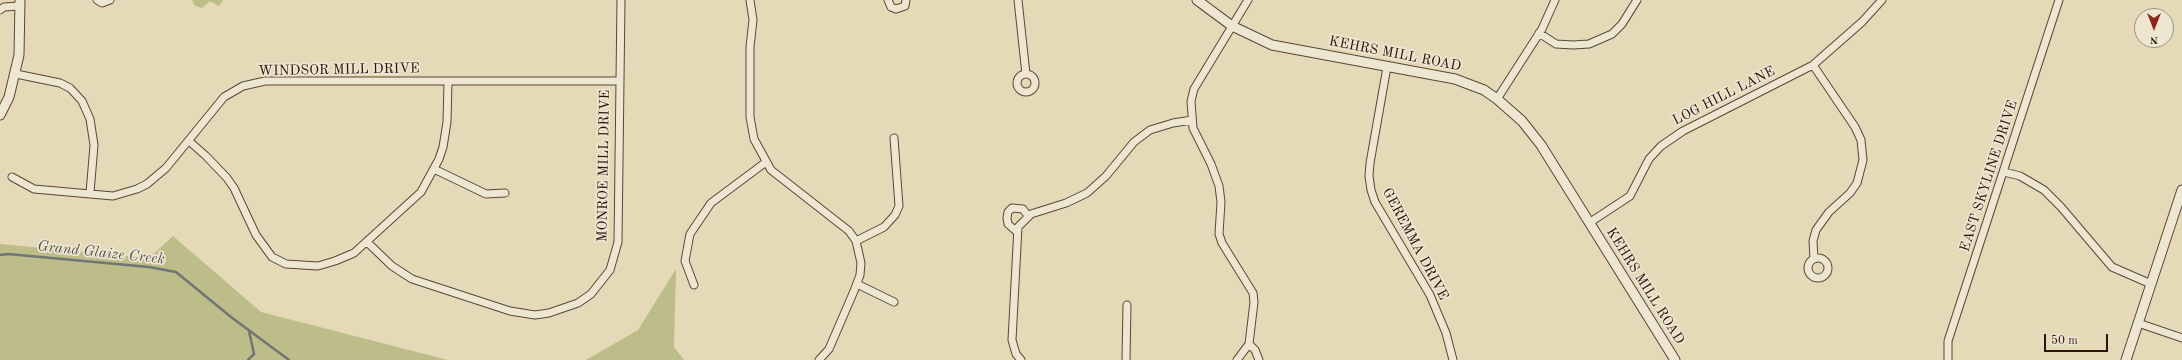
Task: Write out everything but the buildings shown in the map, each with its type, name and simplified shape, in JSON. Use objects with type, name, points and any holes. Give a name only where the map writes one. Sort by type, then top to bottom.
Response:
[{"type":"street","points":[[97,0],[102,3],[110,0]]},
{"type":"street","name":"MONROE MILL DRIVE","points":[[367,242],[392,266],[412,279],[499,308],[535,315],[563,310],[578,304],[591,294],[610,270],[618,242],[621,0]]},
{"type":"street","points":[[750,0],[753,20],[750,47],[750,116],[754,139],[766,162],[779,177],[837,220],[849,231],[856,242],[861,264],[857,284],[829,349],[819,360]]},
{"type":"street","points":[[888,0],[891,7],[896,10],[905,6],[906,0]]},
{"type":"street","points":[[1018,0],[1026,74]]},
{"type":"street","name":"KEHRS MILL ROAD","points":[[1197,0],[1232,26],[1272,45],[1455,79],[1484,90],[1497,99],[1522,121],[1541,145],[1675,360]]},
{"type":"street","points":[[1238,360],[1249,344],[1254,302],[1253,293],[1222,243],[1219,234],[1221,202],[1219,186],[1211,164],[1197,138],[1192,120],[1191,100],[1194,89],[1248,0]]},
{"type":"street","points":[[1497,99],[1538,33],[1555,0]]},
{"type":"street","points":[[1538,33],[1556,44],[1573,46],[1589,44],[1612,34],[1622,24],[1636,0]]},
{"type":"street","name":"LOG HILL LANE","points":[[1589,223],[1628,199],[1649,158],[1668,140],[1813,65],[1862,22],[1882,0]]},
{"type":"street","name":"EAST SKYLINE DRIVE","points":[[1948,360],[1948,341],[2060,0]]},
{"type":"street","points":[[0,10],[4,7],[19,3],[19,55],[16,74],[9,97],[0,115]]},
{"type":"street","points":[[1813,65],[1855,127],[1861,140],[1863,160],[1857,183],[1850,193],[1829,212],[1816,230],[1813,241],[1814,259]]},
{"type":"street","name":"GEREMMA DRIVE","points":[[1387,67],[1370,163],[1369,176],[1371,190],[1375,202],[1435,306],[1446,333],[1453,360]]},
{"type":"street","points":[[16,74],[60,83],[70,88],[82,100],[90,119],[94,145],[90,193]]},
{"type":"street","name":"WINDSOR MILL DRIVE","points":[[12,176],[34,189],[113,196],[137,189],[147,184],[166,168],[224,97],[233,91],[254,83],[265,81],[619,81]]},
{"type":"street","points":[[188,140],[227,178],[234,188],[256,235],[272,257],[286,264],[318,266],[335,262],[354,253],[421,192],[439,159],[446,133],[448,82]]},
{"type":"street","points":[[1021,360],[1014,357],[1012,340],[1018,228],[1028,216],[1066,204],[1087,193],[1106,176],[1134,142],[1150,130],[1173,122],[1192,120]]},
{"type":"street","points":[[856,242],[884,227],[895,215],[899,206],[894,138]]},
{"type":"street","points":[[694,285],[685,262],[690,234],[711,203],[766,162]]},
{"type":"street","points":[[434,169],[486,194],[505,193]]},
{"type":"street","points":[[2004,172],[2020,176],[2044,190],[2061,207],[2112,267],[2151,284]]},
{"type":"street","points":[[2126,360],[2182,190]]},
{"type":"street","points":[[1017,232],[1008,224],[1006,218],[1008,212],[1012,208],[1023,209],[1028,216]]},
{"type":"street","points":[[857,284],[894,302]]},
{"type":"street","points":[[1126,360],[1127,305]]},
{"type":"street","points":[[2138,323],[2182,338]]},
{"type":"street","points":[[1249,344],[1255,350],[1259,360]]},
{"type":"green space","points":[[192,0],[223,0],[219,6],[210,1],[202,8],[195,6]]},
{"type":"green space","points":[[173,236],[261,312],[448,360],[0,360],[0,244],[149,258]]},
{"type":"green space","points":[[676,269],[674,347],[684,360],[586,360],[638,330]]},
{"type":"waterway","name":"Grand Glaize Creek","points":[[0,255],[8,254],[149,267],[176,272],[231,317],[289,360]]},
{"type":"waterway","points":[[248,360],[254,354],[249,331]]}]
